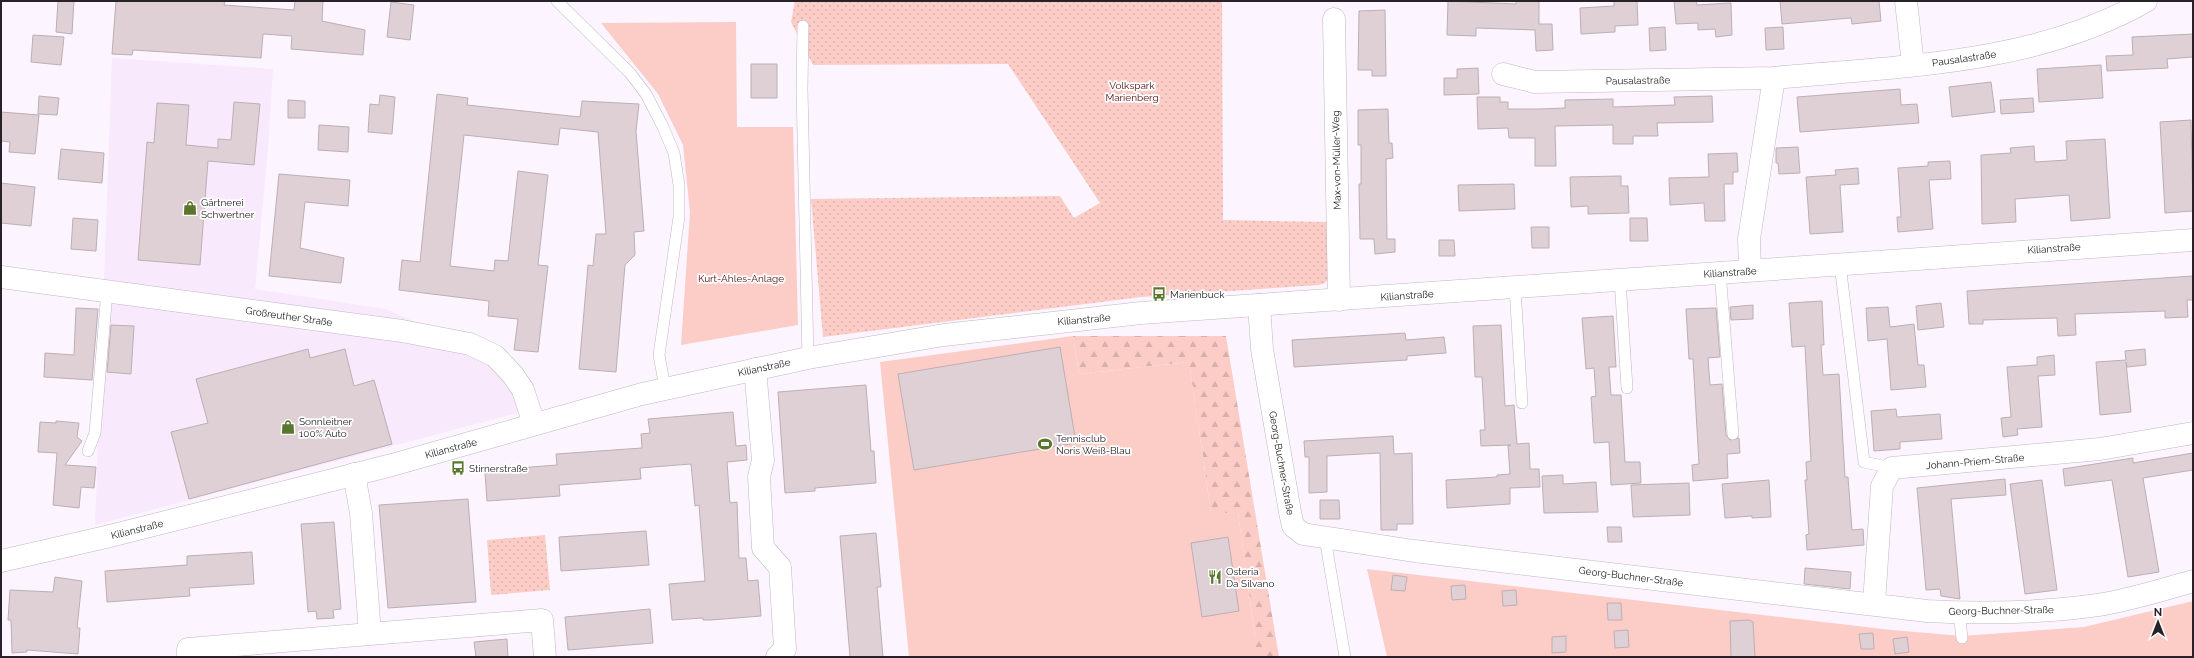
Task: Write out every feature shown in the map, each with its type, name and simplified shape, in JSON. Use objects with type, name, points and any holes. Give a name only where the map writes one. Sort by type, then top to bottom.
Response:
[{"type":"street","points":[[1906,1],[1913,64]]},
{"type":"street","name":"Pausalastraße","points":[[1503,74],[1535,82],[1774,78],[1967,59],[2031,46],[2082,30],[2132,9],[2146,1]]},
{"type":"street","name":"Max-von-Müller-Weg","points":[[1334,19],[1339,300]]},
{"type":"street","points":[[1750,270],[1749,239],[1774,78]]},
{"type":"street","name":"Kilianstraße","points":[[1,561],[106,537],[354,474],[665,388],[808,358],[937,336],[1032,324],[1141,313],[2193,240]]},
{"type":"street","name":"Großreuther Straße","points":[[1,277],[402,331],[470,344],[495,356],[513,375],[523,390],[534,424]]},
{"type":"street","name":"Georg-Buchner-Straße","points":[[1259,306],[1262,350],[1293,526],[1303,534],[1414,551],[1874,603],[1927,611],[2044,611],[2098,605],[2193,581]]},
{"type":"street","points":[[755,369],[764,460],[759,477],[763,548],[780,567],[786,654]]},
{"type":"street","name":"Johann-Priem-Straße","points":[[1892,468],[2100,449],[2193,433]]},
{"type":"street","points":[[1874,603],[1882,486],[1892,468]]},
{"type":"street","points":[[354,474],[361,513],[370,634]]},
{"type":"street","points":[[188,657],[188,650],[542,620],[545,657]]},
{"type":"lane","points":[[557,1],[630,73],[646,94],[663,127],[674,153],[679,185],[680,217],[659,356],[665,388]]},
{"type":"lane","points":[[803,26],[802,89],[808,358]]},
{"type":"lane","points":[[1840,264],[1864,462],[1892,468]]},
{"type":"lane","points":[[1720,272],[1733,434]]},
{"type":"lane","points":[[1620,279],[1628,388]]},
{"type":"lane","points":[[1515,287],[1522,403]]},
{"type":"lane","points":[[88,451],[95,433],[107,291]]},
{"type":"lane","points":[[1325,538],[1345,657]]},
{"type":"lane","points":[[1959,612],[1962,638]]},
{"type":"shaded area","points":[[112,58],[273,69],[268,150],[255,289],[386,309],[501,360],[525,411],[95,525]]},
{"type":"green space","name":"Volkspark Marienberg","points":[[795,1],[1222,1],[1223,220],[1329,222],[1328,279],[1325,283],[1319,285],[1141,297],[823,337],[811,199],[1060,196],[1074,218],[1100,203],[1008,64],[813,65],[791,22]]},
{"type":"green space","name":"Kurt-Ahles-Anlage","points":[[736,22],[737,127],[793,127],[798,325],[681,345],[690,212],[683,145],[658,94],[601,23]]},
{"type":"green space","points":[[1073,336],[1226,336],[1279,657],[1255,657],[1255,637],[1238,513],[1211,513],[1189,362],[1079,374]]},
{"type":"green space","name":"Tennisclub Noris Weiß-Blau","points":[[1073,336],[1079,374],[1189,362],[1211,513],[1238,513],[1255,637],[1255,657],[909,657],[880,362]]},
{"type":"green space","points":[[545,535],[550,590],[491,595],[487,540]]},
{"type":"green space","points":[[1367,569],[1892,630],[1962,636],[2084,627],[2193,601],[2193,657],[1387,657]]},
{"type":"building","points":[[58,1],[74,1],[72,34],[56,32]]},
{"type":"building","points":[[116,1],[225,1],[224,5],[294,10],[295,1],[323,1],[322,21],[365,30],[363,55],[291,49],[292,36],[263,34],[261,58],[133,50],[132,55],[112,54]]},
{"type":"building","points":[[1448,1],[1516,4],[1516,1],[1539,1],[1539,24],[1552,24],[1553,50],[1536,51],[1535,30],[1476,28],[1476,36],[1447,35]]},
{"type":"building","points":[[1614,1],[1637,1],[1638,25],[1615,26],[1615,32],[1581,34],[1580,8],[1614,6]]},
{"type":"building","points":[[1674,1],[1696,1],[1697,5],[1731,3],[1732,35],[1716,37],[1715,29],[1698,30],[1698,23],[1676,24]]},
{"type":"building","points":[[1780,1],[1879,1],[1881,21],[1852,24],[1851,18],[1782,24]]},
{"type":"building","points":[[391,2],[414,5],[410,40],[387,37]]},
{"type":"building","points":[[1385,10],[1386,76],[1372,76],[1372,70],[1358,70],[1359,11]]},
{"type":"building","points":[[1665,27],[1666,50],[1650,51],[1649,28]]},
{"type":"building","points":[[1783,27],[1784,49],[1766,50],[1765,28]]},
{"type":"building","points":[[2193,34],[2193,57],[2167,59],[2168,68],[2107,71],[2106,56],[2133,55],[2132,37]]},
{"type":"building","points":[[33,35],[64,37],[61,65],[31,62]]},
{"type":"building","points":[[751,64],[777,64],[777,98],[751,98]]},
{"type":"building","points":[[2101,65],[2103,98],[2039,102],[2037,69]]},
{"type":"building","points":[[1478,68],[1479,94],[1444,95],[1444,78],[1457,78],[1457,69]]},
{"type":"building","points":[[1991,82],[1995,112],[1952,117],[1949,87]]},
{"type":"building","points":[[1900,89],[1901,105],[1917,104],[1919,123],[1800,132],[1797,97]]},
{"type":"building","points":[[437,94],[468,98],[467,105],[580,117],[582,101],[639,104],[636,131],[644,231],[634,232],[635,255],[625,265],[616,372],[579,369],[588,265],[593,266],[596,234],[606,234],[598,132],[560,128],[558,145],[464,135],[450,266],[494,271],[495,260],[508,261],[518,171],[548,175],[538,265],[548,266],[538,352],[514,350],[518,319],[488,316],[489,301],[399,290],[402,260],[420,262]]},
{"type":"building","points":[[380,95],[395,97],[392,134],[368,132],[370,104],[379,105]]},
{"type":"building","points":[[39,96],[59,98],[57,115],[38,114]]},
{"type":"building","points":[[1712,96],[1713,122],[1657,123],[1658,136],[1633,136],[1633,144],[1613,144],[1613,125],[1555,126],[1556,166],[1535,166],[1535,138],[1509,138],[1508,128],[1478,129],[1477,97],[1500,97],[1500,102],[1508,102],[1508,109],[1539,109],[1565,108],[1565,100],[1613,99],[1613,107],[1675,105],[1674,97]]},
{"type":"building","points":[[2033,98],[2034,112],[2001,114],[2000,100]]},
{"type":"building","points":[[288,100],[305,101],[305,118],[288,118]]},
{"type":"building","points":[[234,102],[260,104],[254,165],[208,161],[200,265],[138,260],[147,142],[154,143],[157,103],[189,105],[186,145],[218,148],[218,139],[231,140]]},
{"type":"building","points":[[1388,109],[1389,143],[1392,143],[1393,158],[1386,159],[1387,239],[1395,239],[1395,252],[1375,254],[1374,239],[1360,239],[1359,184],[1361,184],[1361,145],[1358,145],[1358,110]]},
{"type":"building","points":[[1,112],[39,115],[35,154],[9,152],[10,142],[1,141]]},
{"type":"building","points":[[2191,120],[2193,211],[2165,213],[2160,122]]},
{"type":"building","points":[[319,125],[349,127],[348,152],[318,150]]},
{"type":"building","points":[[2105,139],[2110,218],[2071,221],[2069,195],[2015,199],[2016,222],[1982,224],[1981,155],[2011,153],[2010,148],[2034,146],[2035,162],[2067,160],[2066,141]]},
{"type":"building","points":[[1798,147],[1800,173],[1779,174],[1778,163],[1776,163],[1776,148]]},
{"type":"building","points":[[61,149],[104,153],[102,183],[58,179]]},
{"type":"building","points":[[1737,153],[1738,172],[1733,172],[1733,184],[1724,184],[1725,221],[1705,221],[1704,203],[1670,205],[1669,178],[1709,177],[1708,154]]},
{"type":"building","points":[[1950,161],[1951,179],[1929,180],[1933,229],[1898,232],[1897,217],[1901,217],[1898,168],[1928,166],[1928,162]]},
{"type":"building","points":[[1858,168],[1859,184],[1840,185],[1843,232],[1810,234],[1806,177],[1836,175],[1835,170]]},
{"type":"building","points":[[279,174],[350,180],[348,206],[305,202],[300,248],[344,258],[341,283],[269,276]]},
{"type":"building","points":[[1621,176],[1621,186],[1628,186],[1629,213],[1588,214],[1588,206],[1571,207],[1570,177]]},
{"type":"building","points":[[1,183],[35,187],[31,226],[1,223]]},
{"type":"building","points":[[1514,184],[1515,209],[1459,211],[1458,185]]},
{"type":"building","points":[[73,218],[98,220],[96,251],[71,249]]},
{"type":"building","points":[[1630,218],[1647,218],[1648,241],[1630,241]]},
{"type":"building","points":[[1531,227],[1549,227],[1549,248],[1532,248]]},
{"type":"building","points":[[1439,240],[1454,240],[1455,256],[1439,256]]},
{"type":"building","points":[[2193,276],[2193,300],[2187,300],[2188,317],[2165,318],[2165,311],[2075,314],[2076,335],[2058,336],[2057,318],[1983,320],[1983,324],[1969,324],[1967,291]]},
{"type":"building","points":[[1822,301],[1824,345],[1821,345],[1823,375],[1839,374],[1845,477],[1848,477],[1852,530],[1863,529],[1864,545],[1807,550],[1806,535],[1809,534],[1805,480],[1807,480],[1806,462],[1811,461],[1805,346],[1792,347],[1789,303]]},
{"type":"building","points":[[1941,303],[1944,327],[1918,330],[1916,306]]},
{"type":"building","points":[[1753,305],[1753,319],[1731,320],[1730,307]]},
{"type":"building","points":[[1888,307],[1890,327],[1914,324],[1918,365],[1924,365],[1926,387],[1891,390],[1887,339],[1868,341],[1866,308]]},
{"type":"building","points":[[76,308],[98,309],[92,380],[44,377],[45,353],[74,355]]},
{"type":"building","points":[[1716,308],[1720,357],[1708,358],[1710,385],[1722,384],[1726,435],[1730,440],[1739,438],[1740,453],[1727,454],[1728,478],[1693,481],[1692,465],[1699,464],[1693,359],[1689,359],[1686,309]]},
{"type":"building","points":[[1613,316],[1616,367],[1609,367],[1611,395],[1621,395],[1625,462],[1640,462],[1641,483],[1611,485],[1609,442],[1594,443],[1591,397],[1596,396],[1594,368],[1586,369],[1582,318]]},
{"type":"building","points":[[111,325],[134,326],[131,374],[107,372]]},
{"type":"building","points":[[1501,325],[1505,406],[1514,405],[1517,444],[1529,443],[1530,469],[1539,469],[1540,487],[1510,488],[1510,504],[1447,508],[1446,480],[1497,477],[1497,475],[1510,474],[1508,445],[1481,446],[1480,430],[1485,430],[1482,377],[1475,377],[1473,326]]},
{"type":"building","points":[[1405,333],[1406,340],[1444,337],[1446,353],[1407,356],[1407,360],[1294,367],[1292,340]]},
{"type":"building","points":[[1060,347],[1076,443],[914,470],[898,374]]},
{"type":"building","name":"Sonnleitner 100% Auto","points":[[308,349],[310,358],[345,349],[354,386],[374,380],[392,444],[189,499],[171,432],[208,423],[196,379]]},
{"type":"building","points":[[2145,349],[2146,365],[2127,367],[2126,362],[2131,412],[2100,415],[2096,362],[2126,360],[2125,351]]},
{"type":"building","points":[[2054,355],[2055,375],[2038,376],[2042,427],[2017,429],[2018,435],[2003,437],[2001,418],[2011,417],[2007,367],[2037,365],[2037,357]]},
{"type":"building","points":[[866,385],[871,451],[874,451],[876,483],[815,488],[815,491],[785,493],[778,392]]},
{"type":"building","points":[[1896,409],[1897,417],[1940,414],[1942,439],[1900,442],[1900,449],[1874,451],[1871,411]]},
{"type":"building","points":[[733,412],[736,446],[746,445],[747,460],[727,462],[730,503],[737,502],[739,558],[746,558],[748,581],[758,580],[761,616],[711,620],[703,620],[703,618],[672,620],[669,584],[705,581],[699,505],[695,506],[691,464],[640,468],[641,479],[559,485],[560,496],[487,501],[485,473],[492,473],[492,470],[557,465],[556,454],[642,448],[641,434],[650,433],[648,419]]},
{"type":"building","points":[[56,421],[79,423],[77,437],[82,441],[65,465],[96,467],[94,488],[81,487],[79,508],[53,505],[57,453],[38,452],[40,422],[56,423]]},
{"type":"building","points":[[1393,436],[1394,454],[1412,453],[1413,524],[1397,524],[1397,530],[1381,530],[1380,453],[1327,456],[1327,492],[1309,493],[1309,457],[1305,457],[1304,441]]},
{"type":"building","points":[[2193,453],[2193,470],[2143,478],[2159,572],[2128,577],[2112,480],[2065,486],[2063,469],[2133,458],[2133,463]]},
{"type":"building","points":[[1563,475],[1563,484],[1596,482],[1598,512],[1544,513],[1542,476]]},
{"type":"building","points":[[2005,479],[2006,495],[1951,499],[1960,599],[1941,596],[1940,589],[1926,590],[1917,488]]},
{"type":"building","points":[[1769,480],[1771,517],[1752,518],[1752,516],[1725,518],[1722,484]]},
{"type":"building","points":[[2042,480],[2057,590],[2025,594],[2010,484]]},
{"type":"building","points":[[1689,483],[1690,515],[1633,517],[1631,485]]},
{"type":"building","points":[[468,499],[476,602],[388,608],[379,505]]},
{"type":"building","points":[[1320,500],[1339,500],[1340,519],[1320,519]]},
{"type":"building","points":[[334,522],[341,609],[333,610],[334,618],[317,619],[316,611],[308,612],[301,524]]},
{"type":"building","points":[[1607,527],[1621,527],[1622,542],[1608,542]]},
{"type":"building","points":[[646,531],[649,565],[561,571],[559,537]]},
{"type":"building","points":[[876,533],[881,587],[877,587],[883,657],[850,657],[840,536]]},
{"type":"building","name":"Osteria Da Silvano","points":[[1228,537],[1239,611],[1202,617],[1191,543]]},
{"type":"building","points":[[252,552],[254,584],[189,588],[190,596],[107,602],[105,571],[187,565],[187,556]]},
{"type":"building","points":[[1805,568],[1851,572],[1850,589],[1804,584]]},
{"type":"building","points":[[1393,575],[1407,577],[1405,591],[1391,590]]},
{"type":"building","points":[[55,577],[82,581],[77,628],[80,628],[78,654],[27,650],[27,652],[12,653],[11,620],[8,620],[10,590],[53,592]]},
{"type":"building","points":[[1465,585],[1466,599],[1452,600],[1451,586]]},
{"type":"building","points":[[1516,590],[1517,605],[1503,606],[1502,591]]},
{"type":"building","points":[[1607,603],[1621,603],[1622,620],[1608,620]]},
{"type":"building","points":[[650,609],[653,643],[568,650],[565,617]]},
{"type":"building","points":[[1750,620],[1753,622],[1755,657],[1731,657],[1730,621]]},
{"type":"building","points":[[1628,630],[1629,647],[1615,648],[1614,631]]},
{"type":"building","points":[[1873,633],[1874,649],[1861,649],[1859,634]]},
{"type":"building","points":[[1566,636],[1566,652],[1552,653],[1552,637]]},
{"type":"building","points":[[1907,637],[1909,652],[1895,654],[1893,639]]},
{"type":"building","points":[[507,639],[508,657],[476,657],[474,642]]},
{"type":"place","name":"Gärtnerei Schwertner","points":[[190,208]]},
{"type":"place","name":"Marienbuck","points":[[1159,294]]},
{"type":"place","name":"Sonnleitner 100% Auto","points":[[288,427]]},
{"type":"place","name":"Tennisclub Noris Weiß-Blau","points":[[1045,444]]},
{"type":"place","name":"Stirnerstraße","points":[[458,468]]},
{"type":"place","name":"Osteria Da Silvano","points":[[1215,577]]}]
